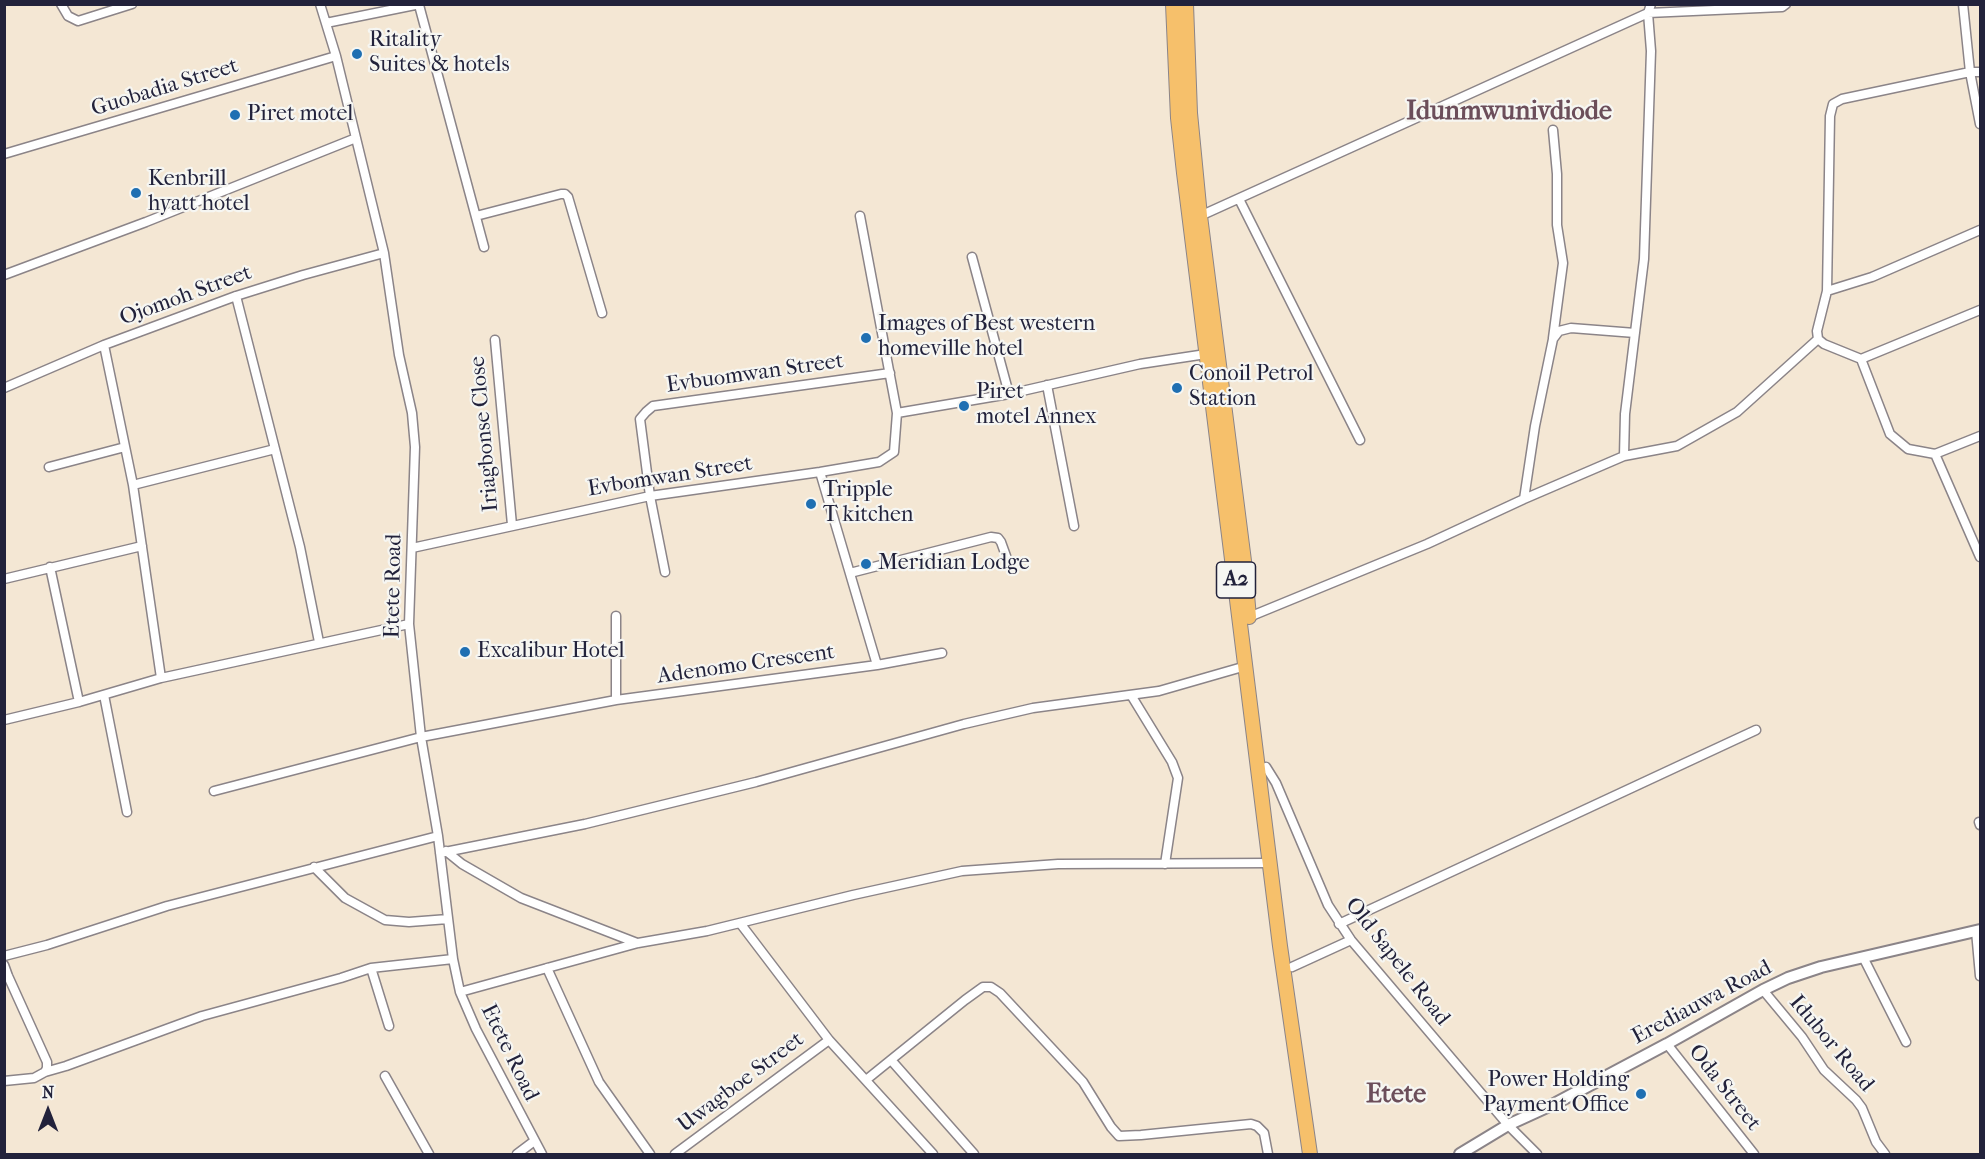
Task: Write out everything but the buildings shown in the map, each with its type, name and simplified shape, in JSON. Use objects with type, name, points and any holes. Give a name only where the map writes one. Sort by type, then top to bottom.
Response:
[{"type":"highway","name":"A2","points":[[1173,4],[1178,118],[1206,354],[1280,946],[1310,1155]]},
{"type":"highway","name":"A2","points":[[1186,4],[1190,113],[1200,216],[1244,561],[1266,767],[1292,967],[1320,1155]]},
{"type":"street","points":[[61,4],[68,16],[78,21],[132,4]]},
{"type":"street","name":"Etete Road","points":[[320,4],[336,56],[384,253],[399,355],[411,413],[414,447],[408,624],[421,737],[438,836],[443,852],[453,959],[460,992],[476,1029],[533,1142],[542,1155]]},
{"type":"street","points":[[1701,4],[1710,11]]},
{"type":"street","points":[[1200,216],[1650,9],[1710,11],[1782,7],[1786,4]]},
{"type":"street","points":[[1963,4],[1970,72],[1980,124]]},
{"type":"street","points":[[326,23],[420,5],[484,247]]},
{"type":"street","points":[[1624,456],[1625,414],[1644,259],[1651,51],[1650,9]]},
{"type":"street","name":"Guobadia Street","points":[[4,154],[336,56]]},
{"type":"street","points":[[1980,72],[1970,72],[1842,99],[1833,104],[1830,116],[1827,291],[1817,332],[1818,339],[1824,345],[1861,359],[1980,310]]},
{"type":"street","points":[[1524,499],[1535,426],[1553,339],[1563,263],[1557,225],[1557,174],[1552,130]]},
{"type":"street","points":[[4,275],[146,222],[356,138]]},
{"type":"street","points":[[476,216],[565,194],[568,197],[602,313]]},
{"type":"street","points":[[1239,199],[1360,440]]},
{"type":"street","name":"Evbomwan Street","points":[[412,548],[650,496],[879,462],[894,452],[897,413],[860,216]]},
{"type":"street","points":[[1827,291],[1872,277],[1980,230]]},
{"type":"street","name":"Ojomoh Street","points":[[4,388],[104,345],[236,296],[303,274],[384,253]]},
{"type":"street","points":[[972,257],[1009,394]]},
{"type":"street","points":[[236,296],[300,547],[320,642]]},
{"type":"street","points":[[1553,339],[1559,331],[1570,328],[1635,333]]},
{"type":"street","points":[[1249,617],[1427,544],[1624,456],[1677,446],[1737,412],[1818,339]]},
{"type":"street","name":"Iriagbonse Close","points":[[495,340],[512,525]]},
{"type":"street","points":[[104,345],[133,485],[161,678]]},
{"type":"street","points":[[897,413],[1009,394],[1140,364],[1206,354]]},
{"type":"street","points":[[1861,359],[1890,434],[1908,449],[1935,454],[1980,436]]},
{"type":"street","name":"Evbuomwan Street","points":[[664,572],[650,496],[640,419],[653,406],[890,373]]},
{"type":"street","points":[[1047,385],[1074,526]]},
{"type":"street","points":[[49,468],[125,447]]},
{"type":"street","points":[[133,485],[275,449]]},
{"type":"street","points":[[1935,454],[1980,557]]},
{"type":"street","points":[[819,472],[877,665]]},
{"type":"street","points":[[850,573],[991,537],[998,538],[1001,542],[1010,567]]},
{"type":"street","points":[[4,579],[142,546]]},
{"type":"street","points":[[50,567],[79,702]]},
{"type":"street","points":[[616,616],[616,700]]},
{"type":"street","points":[[4,720],[79,702],[161,678],[408,624]]},
{"type":"street","name":"Adenomo Crescent","points":[[214,791],[421,737],[616,700],[877,665],[942,652]]},
{"type":"street","points":[[443,852],[585,824],[733,788],[964,723],[1033,708],[1167,689],[1246,666]]},
{"type":"street","points":[[104,695],[127,812]]},
{"type":"street","points":[[1131,695],[1172,762],[1178,778],[1165,864]]},
{"type":"street","points":[[1340,924],[1756,730]]},
{"type":"street","name":"Old Sapele Road","points":[[1266,767],[1276,783],[1323,894],[1351,940],[1508,1125],[1537,1155]]},
{"type":"street","points":[[4,956],[47,945],[167,906],[438,836]]},
{"type":"street","points":[[443,852],[520,898],[638,943]]},
{"type":"street","points":[[460,992],[638,943],[740,923],[962,871],[1058,864],[1271,863]]},
{"type":"street","points":[[314,867],[345,898],[385,920],[409,922],[448,920]]},
{"type":"street","points":[[740,923],[829,1040],[929,1153]]},
{"type":"street","points":[[1978,931],[1980,976]]},
{"type":"street","name":"Erediauwa Road","points":[[1460,1155],[1508,1125],[1667,1044],[1763,990],[1799,975],[1863,957],[1978,931]]},
{"type":"street","points":[[1292,967],[1351,940]]},
{"type":"street","points":[[1863,957],[1906,1042]]},
{"type":"street","points":[[4,1082],[34,1078],[45,1072],[202,1016],[371,968],[453,959]]},
{"type":"street","points":[[4,965],[47,1062],[45,1072]]},
{"type":"street","points":[[371,968],[389,1026]]},
{"type":"street","points":[[548,968],[599,1082],[650,1155]]},
{"type":"street","points":[[866,1080],[965,1000],[983,987],[991,987],[1000,993],[1083,1082],[1119,1136],[1251,1124],[1264,1133],[1268,1155]]},
{"type":"street","name":"Idubor Road","points":[[1763,990],[1802,1037],[1824,1070],[1862,1108],[1876,1142],[1885,1155]]},
{"type":"street","name":"Uwagboe Street","points":[[675,1155],[829,1040]]},
{"type":"street","name":"Oda Street","points":[[1667,1044],[1754,1155]]},
{"type":"street","points":[[891,1060],[974,1155]]},
{"type":"street","points":[[385,1076],[429,1155]]},
{"type":"street","points":[[517,1155],[533,1142]]},
{"type":"place","name":"Ritality Suites & hotels","points":[[357,54]]},
{"type":"place","name":"Piret motel","points":[[235,115]]},
{"type":"place","name":"Kenbrill hyatt hotel","points":[[136,193]]},
{"type":"place","name":"Images of Best western homeville hotel","points":[[866,338]]},
{"type":"place","name":"Conoil Petrol Station","points":[[1177,388]]},
{"type":"place","name":"Piret motel Annex","points":[[964,406]]},
{"type":"place","name":"Tripple T kitchen","points":[[811,504]]},
{"type":"place","name":"Meridian Lodge","points":[[866,564]]},
{"type":"place","name":"Excalibur Hotel","points":[[465,652]]},
{"type":"place","name":"Power Holding Payment Office","points":[[1641,1094]]},
{"type":"district","name":"Idunmwunivdiode","points":[[1509,113]]},
{"type":"district","name":"Etete","points":[[1396,1096]]}]
